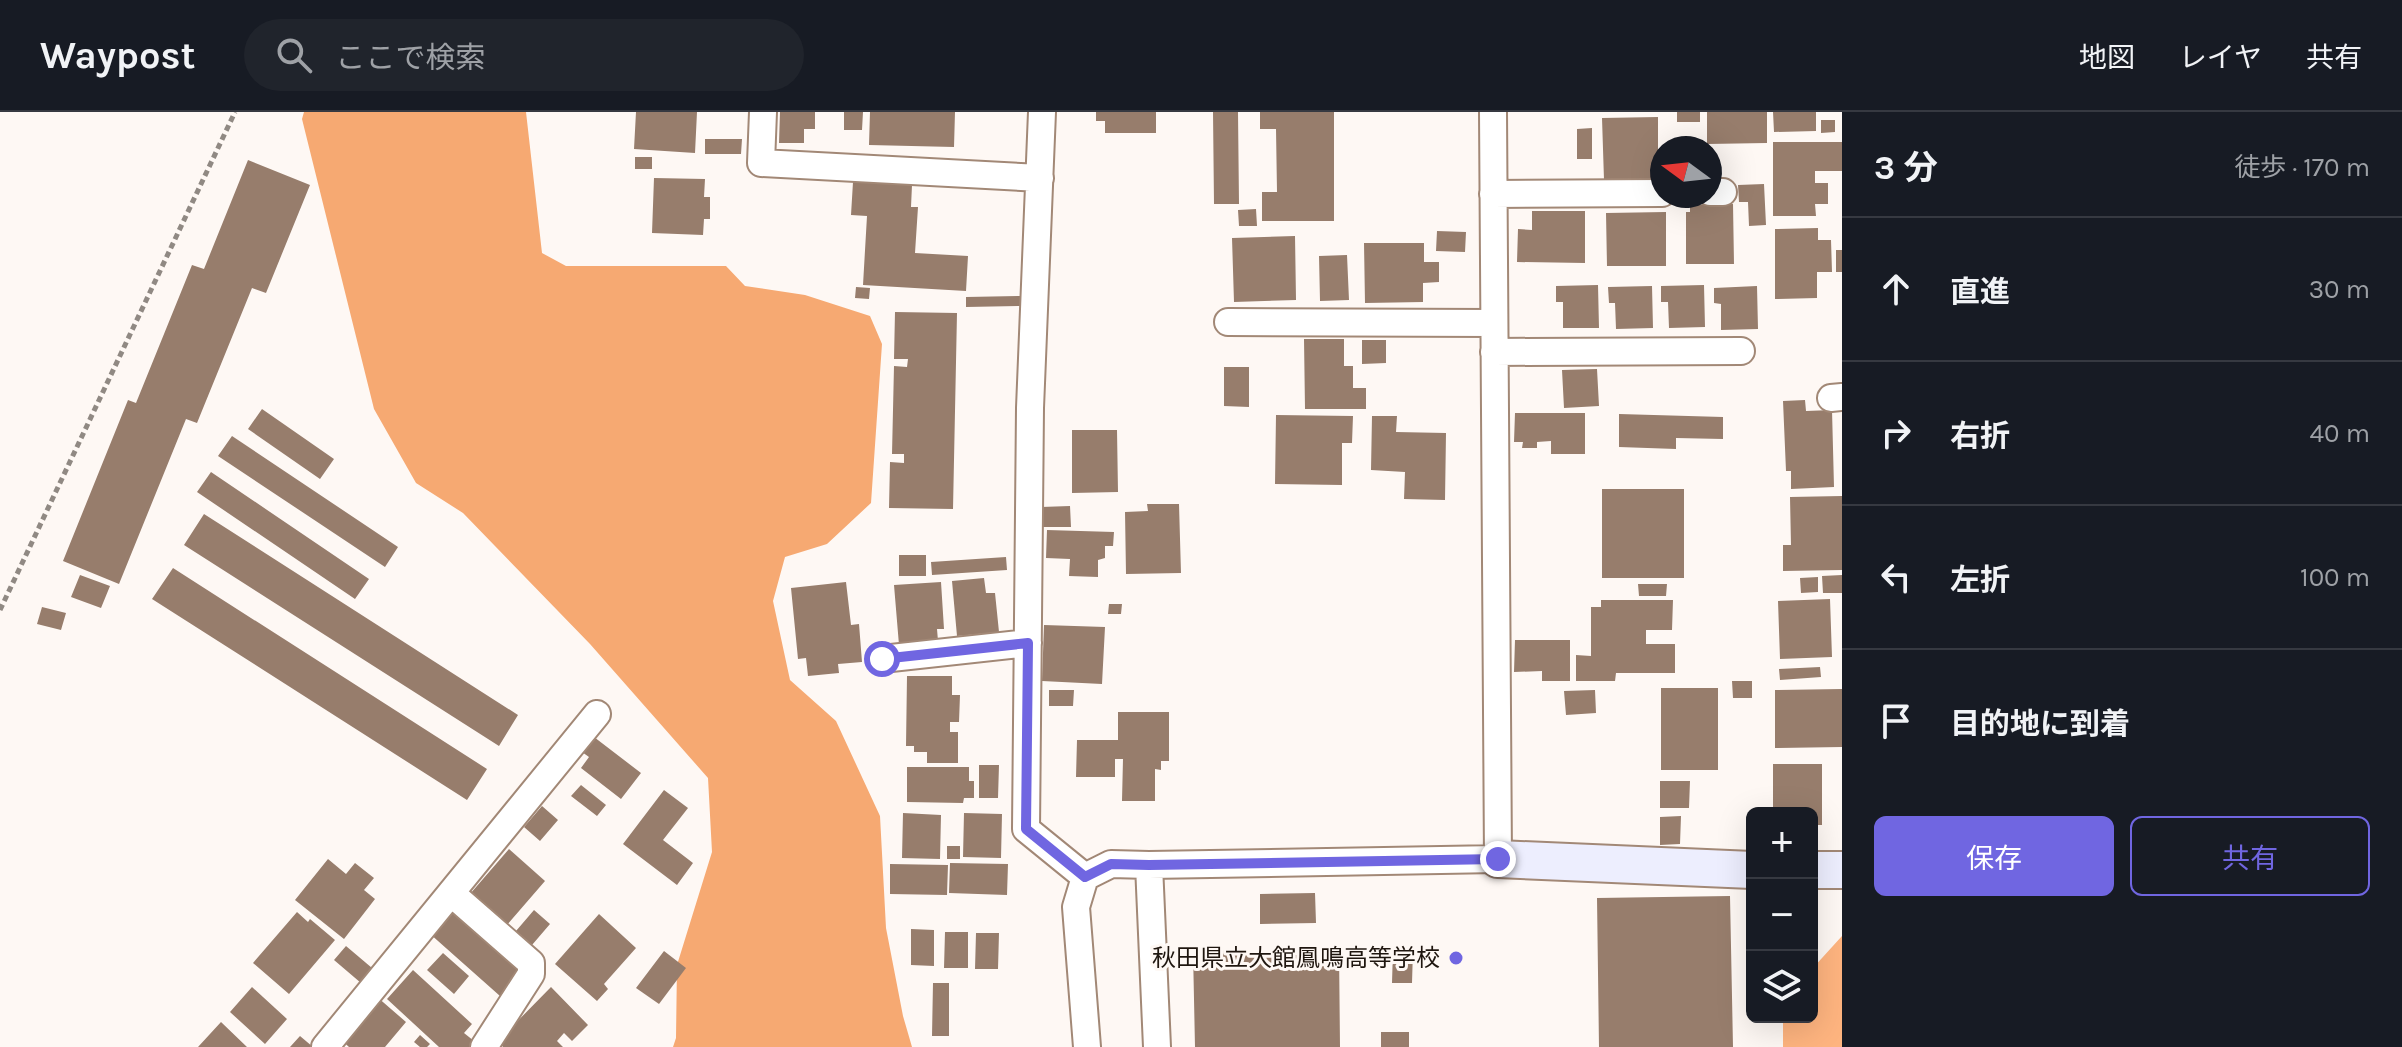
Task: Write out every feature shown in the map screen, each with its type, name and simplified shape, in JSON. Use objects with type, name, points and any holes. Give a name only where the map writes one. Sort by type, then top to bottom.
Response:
[{"type":"street","points":[[763,112],[761,163],[1040,178]]},
{"type":"street","points":[[1042,112],[1030,408],[1026,829],[1085,877]]},
{"type":"street","points":[[1493,112],[1498,859]]},
{"type":"street","points":[[1493,194],[1650,193]]},
{"type":"street","points":[[1228,322],[1494,323]]},
{"type":"street","points":[[1494,352],[1741,351]]},
{"type":"street","points":[[882,659],[1028,643]]},
{"type":"street","points":[[325,1047],[597,714]]},
{"type":"street","points":[[1087,1047],[1076,907],[1085,877],[1111,864],[1498,859],[1746,870]]},
{"type":"street","points":[[1149,865],[1157,1047]]},
{"type":"street","points":[[1818,870],[1842,870]]},
{"type":"street","points":[[451,893],[531,963],[531,974],[484,1047]]},
{"type":"path","points":[[0,610],[235,112]]},
{"type":"shaded area","points":[[304,112],[526,112],[542,253],[566,266],[726,266],[745,286],[805,295],[870,316],[882,344],[871,503],[827,544],[785,557],[773,601],[790,680],[836,721],[880,816],[886,928],[912,1047],[673,1047],[676,1038],[677,965],[712,852],[708,778],[590,644],[463,513],[416,483],[374,409],[302,119]]},
{"type":"shaded area","points":[[1842,936],[1842,1047],[1783,1047],[1783,1023],[1818,1023],[1818,962]]},
{"type":"building","points":[[636,112],[697,112],[695,153],[634,149]]},
{"type":"building","points":[[780,112],[815,112],[815,129],[804,129],[804,143],[779,143]]},
{"type":"building","points":[[844,112],[863,112],[862,130],[844,130]]},
{"type":"building","points":[[870,112],[955,112],[954,147],[869,145]]},
{"type":"building","points":[[1096,112],[1156,112],[1156,133],[1105,133],[1105,121],[1096,121]]},
{"type":"building","points":[[1213,112],[1238,112],[1239,204],[1214,204]]},
{"type":"building","points":[[1260,112],[1334,112],[1334,221],[1262,221],[1262,192],[1277,192],[1276,129],[1260,129]]},
{"type":"building","points":[[1677,112],[1700,112],[1700,122],[1677,122]]},
{"type":"building","points":[[1707,112],[1767,112],[1767,143],[1722,144],[1722,136],[1707,136]]},
{"type":"building","points":[[1773,112],[1816,112],[1816,131],[1774,132]]},
{"type":"building","points":[[1658,117],[1658,136],[1650,136],[1650,179],[1604,180],[1602,118]]},
{"type":"building","points":[[1821,120],[1835,120],[1835,132],[1821,133]]},
{"type":"building","points":[[1592,128],[1592,159],[1577,159],[1577,129]]},
{"type":"building","points":[[705,139],[742,139],[741,154],[705,154]]},
{"type":"building","points":[[1773,142],[1842,142],[1842,171],[1815,171],[1815,183],[1828,183],[1828,204],[1815,204],[1816,216],[1773,216]]},
{"type":"building","points":[[635,157],[652,157],[652,169],[635,169]]},
{"type":"building","points":[[248,160],[310,185],[266,293],[252,288],[197,423],[186,419],[119,584],[63,561],[128,400],[136,403],[192,265],[204,269]]},
{"type":"building","points":[[654,178],[705,179],[704,197],[710,197],[710,219],[704,219],[703,235],[652,233]]},
{"type":"building","points":[[853,182],[912,185],[911,207],[918,207],[915,253],[968,256],[966,291],[863,285],[867,216],[851,215]]},
{"type":"building","points":[[1764,184],[1766,225],[1749,226],[1748,202],[1739,202],[1738,185]]},
{"type":"building","points":[[1722,204],[1733,204],[1734,264],[1686,264],[1686,212],[1690,212],[1690,208],[1722,208]]},
{"type":"building","points":[[1256,209],[1257,226],[1239,226],[1238,210]]},
{"type":"building","points":[[1532,211],[1585,211],[1585,263],[1517,262],[1518,229],[1532,230]]},
{"type":"building","points":[[1666,212],[1666,266],[1607,266],[1606,213]]},
{"type":"building","points":[[1818,228],[1818,240],[1831,240],[1832,272],[1817,272],[1817,298],[1775,299],[1775,229]]},
{"type":"building","points":[[1437,231],[1466,232],[1465,252],[1436,251]]},
{"type":"building","points":[[1295,236],[1296,300],[1234,302],[1232,238]]},
{"type":"building","points":[[1364,243],[1424,243],[1424,262],[1439,262],[1439,282],[1423,283],[1423,302],[1365,303]]},
{"type":"building","points":[[1836,250],[1842,250],[1842,272],[1836,272]]},
{"type":"building","points":[[1347,255],[1349,300],[1320,301],[1319,256]]},
{"type":"building","points":[[1598,285],[1599,328],[1563,328],[1563,302],[1556,302],[1556,286]]},
{"type":"building","points":[[1704,285],[1705,327],[1669,328],[1668,302],[1661,302],[1661,286]]},
{"type":"building","points":[[1652,286],[1653,328],[1616,329],[1615,303],[1609,303],[1608,287]]},
{"type":"building","points":[[1757,286],[1758,329],[1721,330],[1721,304],[1714,303],[1714,288]]},
{"type":"building","points":[[856,287],[870,288],[869,299],[855,298]]},
{"type":"building","points":[[1022,296],[1022,306],[966,307],[966,297]]},
{"type":"building","points":[[895,312],[957,313],[953,509],[889,508],[890,462],[904,463],[904,454],[892,454],[894,366],[907,367],[908,359],[894,359]]},
{"type":"building","points":[[1304,339],[1344,339],[1344,366],[1353,366],[1353,388],[1366,388],[1366,409],[1305,409]]},
{"type":"building","points":[[1362,340],[1386,340],[1386,363],[1362,364]]},
{"type":"building","points":[[1224,367],[1249,367],[1249,407],[1224,406]]},
{"type":"building","points":[[1597,369],[1599,406],[1564,408],[1562,370]]},
{"type":"building","points":[[1805,400],[1806,411],[1832,410],[1834,487],[1791,489],[1791,471],[1786,471],[1783,401]]},
{"type":"building","points":[[262,409],[334,459],[320,479],[248,429]]},
{"type":"building","points":[[1515,413],[1585,413],[1585,454],[1551,454],[1551,441],[1537,442],[1537,448],[1522,448],[1523,442],[1514,442]]},
{"type":"building","points":[[1619,414],[1723,417],[1723,439],[1676,438],[1676,449],[1619,447]]},
{"type":"building","points":[[1276,415],[1353,416],[1352,443],[1342,443],[1342,485],[1275,484]]},
{"type":"building","points":[[1372,416],[1397,416],[1396,432],[1446,433],[1445,500],[1404,499],[1405,472],[1371,470]]},
{"type":"building","points":[[1072,430],[1117,430],[1118,492],[1072,493]]},
{"type":"building","points":[[232,436],[398,547],[385,567],[218,456]]},
{"type":"building","points":[[211,472],[369,579],[355,599],[197,492]]},
{"type":"building","points":[[1602,489],[1684,489],[1684,578],[1602,578]]},
{"type":"building","points":[[1842,496],[1842,570],[1783,571],[1783,545],[1791,545],[1790,497]]},
{"type":"building","points":[[1147,504],[1179,504],[1181,573],[1126,574],[1125,512],[1148,511]]},
{"type":"building","points":[[1070,506],[1071,527],[1041,527],[1041,507]]},
{"type":"building","points":[[204,514],[518,715],[499,746],[184,545]]},
{"type":"building","points":[[1047,530],[1114,532],[1113,546],[1105,546],[1105,558],[1098,560],[1098,577],[1069,576],[1070,559],[1046,558]]},
{"type":"building","points":[[899,555],[926,555],[926,576],[899,576]]},
{"type":"building","points":[[1006,557],[1007,570],[932,575],[931,562]]},
{"type":"building","points":[[173,568],[487,769],[467,800],[152,599]]},
{"type":"building","points":[[80,575],[110,586],[101,608],[71,597]]},
{"type":"building","points":[[1842,575],[1842,593],[1823,593],[1822,576]]},
{"type":"building","points":[[1818,577],[1818,592],[1801,593],[1800,578]]},
{"type":"building","points":[[984,578],[986,593],[995,593],[999,632],[957,636],[952,581]]},
{"type":"building","points":[[846,582],[851,625],[859,624],[862,662],[838,664],[839,673],[808,676],[806,658],[798,659],[791,588]]},
{"type":"building","points":[[941,582],[944,629],[937,629],[938,641],[899,645],[894,585]]},
{"type":"building","points":[[1638,584],[1667,584],[1666,596],[1639,596]]},
{"type":"building","points":[[1830,599],[1832,657],[1780,659],[1778,601]]},
{"type":"building","points":[[1601,600],[1673,600],[1672,630],[1646,630],[1646,644],[1675,644],[1675,673],[1616,673],[1615,681],[1576,681],[1576,655],[1591,656],[1591,607],[1601,607]]},
{"type":"building","points":[[1109,604],[1122,604],[1121,614],[1108,614]]},
{"type":"building","points":[[42,607],[66,613],[61,630],[37,624]]},
{"type":"building","points":[[1044,625],[1105,627],[1102,684],[1042,681]]},
{"type":"building","points":[[1515,640],[1570,640],[1570,681],[1542,681],[1542,671],[1514,672]]},
{"type":"building","points":[[1820,667],[1821,677],[1780,680],[1779,669]]},
{"type":"building","points":[[907,676],[952,676],[952,695],[960,695],[959,722],[950,722],[950,732],[958,732],[958,763],[927,763],[927,752],[914,752],[914,746],[906,746]]},
{"type":"building","points":[[1732,681],[1752,681],[1752,698],[1733,698]]},
{"type":"building","points":[[1661,688],[1718,688],[1718,770],[1661,770]]},
{"type":"building","points":[[1842,689],[1842,747],[1775,748],[1775,690]]},
{"type":"building","points":[[1049,690],[1074,690],[1073,706],[1049,706]]},
{"type":"building","points":[[1595,690],[1596,713],[1566,715],[1564,691]]},
{"type":"building","points":[[1118,712],[1169,712],[1169,761],[1161,761],[1161,770],[1155,769],[1155,801],[1122,801],[1123,759],[1115,759],[1115,777],[1076,777],[1077,740],[1118,740]]},
{"type":"building","points":[[594,737],[641,773],[621,799],[581,768],[589,757],[582,752]]},
{"type":"building","points":[[1773,764],[1822,764],[1822,825],[1818,825],[1818,807],[1773,807]]},
{"type":"building","points":[[979,765],[999,765],[998,798],[979,798]]},
{"type":"building","points":[[907,767],[969,767],[969,781],[974,781],[974,798],[964,798],[963,803],[907,802]]},
{"type":"building","points":[[1660,781],[1690,781],[1689,808],[1660,808]]},
{"type":"building","points":[[581,785],[606,805],[597,816],[571,796]]},
{"type":"building","points":[[664,790],[688,808],[663,840],[693,863],[677,885],[623,844]]},
{"type":"building","points":[[542,806],[558,820],[540,841],[524,827]]},
{"type":"building","points":[[903,813],[941,815],[940,859],[902,858]]},
{"type":"building","points":[[964,813],[1002,814],[1001,858],[963,857]]},
{"type":"building","points":[[1681,816],[1680,844],[1660,845],[1660,817]]},
{"type":"building","points":[[947,846],[960,846],[960,859],[947,859]]},
{"type":"building","points":[[509,849],[545,881],[506,926],[470,894]]},
{"type":"building","points":[[328,859],[346,874],[355,863],[374,878],[364,890],[375,899],[344,939],[295,900]]},
{"type":"building","points":[[950,863],[1008,864],[1007,895],[949,893]]},
{"type":"building","points":[[890,864],[948,865],[947,895],[890,894]]},
{"type":"building","points":[[1315,893],[1316,923],[1260,924],[1260,894]]},
{"type":"building","points":[[1730,896],[1733,1047],[1599,1047],[1597,898]]},
{"type":"building","points":[[453,906],[524,969],[500,996],[429,933]]},
{"type":"building","points":[[534,910],[550,924],[532,945],[516,931]]},
{"type":"building","points":[[297,912],[335,940],[289,994],[253,963]]},
{"type":"building","points":[[599,914],[636,948],[604,984],[608,989],[597,1001],[555,964]]},
{"type":"building","points":[[911,929],[934,930],[934,966],[911,965]]},
{"type":"building","points":[[945,932],[968,932],[968,968],[944,968]]},
{"type":"building","points":[[976,933],[999,933],[998,969],[975,969]]},
{"type":"building","points":[[346,946],[372,968],[361,983],[334,960]]},
{"type":"building","points":[[1339,949],[1340,1047],[1195,1047],[1193,951]]},
{"type":"building","points":[[1393,949],[1413,950],[1412,983],[1392,983]]},
{"type":"building","points":[[664,951],[686,968],[659,1004],[636,988]]},
{"type":"building","points":[[443,953],[469,976],[454,994],[427,970]]},
{"type":"building","points":[[413,970],[472,1024],[464,1033],[474,1041],[469,1047],[439,1047],[387,999]]},
{"type":"building","points":[[933,983],[949,983],[949,1036],[932,1036]]},
{"type":"building","points":[[252,987],[287,1019],[265,1044],[230,1012]]},
{"type":"building","points":[[551,987],[588,1025],[572,1041],[564,1033],[557,1041],[563,1047],[503,1047],[498,1041]]},
{"type":"building","points":[[376,996],[406,1022],[385,1047],[349,1047],[339,1038]]},
{"type":"building","points":[[221,1022],[247,1047],[198,1047]]},
{"type":"building","points":[[1381,1032],[1409,1032],[1409,1047],[1381,1047]]},
{"type":"building","points":[[420,1035],[430,1044],[427,1047],[420,1047],[414,1042]]},
{"type":"building","points":[[300,1036],[313,1047],[290,1047]]},
{"type":"place","name":"秋田県立大館鳳鳴高等学校","points":[[1456,958]]},
{"type":"route","points":[[882,659],[1028,643],[1026,829],[1085,877],[1111,864],[1498,859]]}]
